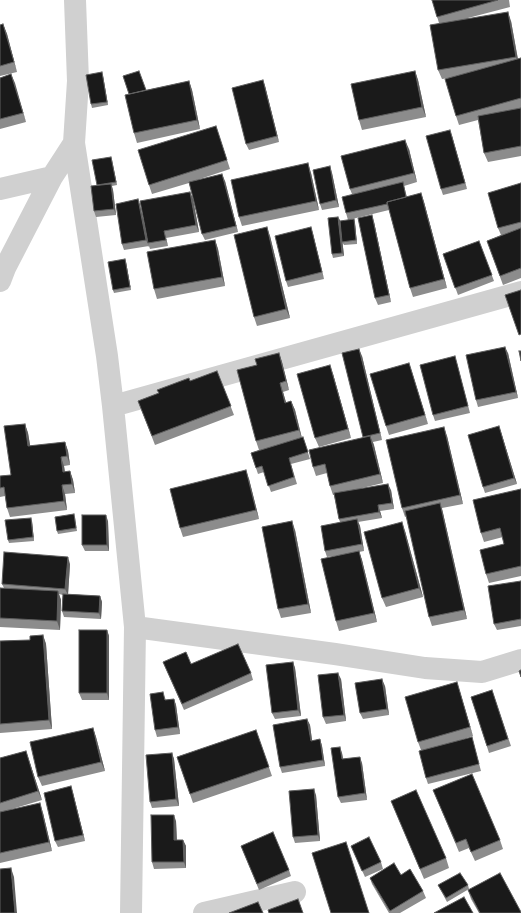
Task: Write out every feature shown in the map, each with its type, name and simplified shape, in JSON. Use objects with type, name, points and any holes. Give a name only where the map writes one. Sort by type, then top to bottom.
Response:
[{"type":"street","points":[[75,0],[78,81],[74,143],[114,406],[135,627],[131,913]]},
{"type":"street","points":[[0,281],[8,262],[52,177],[74,143]]},
{"type":"street","points":[[0,189],[52,177]]},
{"type":"street","points":[[114,406],[521,292]]},
{"type":"street","points":[[135,627],[335,654],[425,668],[482,672],[521,660]]},
{"type":"street","points":[[204,913],[295,892]]},
{"type":"building","points":[[432,0],[498,0],[437,17]]},
{"type":"building","points":[[508,12],[516,57],[438,70],[430,25]]},
{"type":"building","points":[[3,24],[14,62],[0,66],[0,25]]},
{"type":"building","points":[[521,58],[521,98],[456,116],[445,79]]},
{"type":"building","points":[[139,71],[146,90],[129,94],[123,76]]},
{"type":"building","points":[[415,71],[422,107],[359,120],[351,84]]},
{"type":"building","points":[[102,72],[107,102],[91,104],[86,75]]},
{"type":"building","points":[[11,74],[23,113],[0,119],[0,78]]},
{"type":"building","points":[[263,80],[277,136],[246,144],[232,88]]},
{"type":"building","points":[[189,81],[197,120],[134,133],[125,95]]},
{"type":"building","points":[[521,108],[521,146],[484,153],[478,116]]},
{"type":"building","points":[[216,126],[227,160],[149,185],[138,150]]},
{"type":"building","points":[[450,130],[465,183],[441,189],[426,136]]},
{"type":"building","points":[[405,140],[414,173],[350,189],[341,156]]},
{"type":"building","points":[[111,157],[116,182],[97,185],[92,160]]},
{"type":"building","points":[[308,163],[316,201],[239,217],[231,180]]},
{"type":"building","points":[[330,166],[336,200],[320,204],[313,170]]},
{"type":"building","points":[[222,174],[236,226],[202,234],[189,182]]},
{"type":"building","points":[[403,182],[406,197],[387,202],[387,204],[346,213],[342,197]]},
{"type":"building","points":[[521,183],[521,222],[498,228],[488,193]]},
{"type":"building","points":[[111,184],[114,209],[94,211],[91,186]]},
{"type":"building","points":[[190,192],[196,225],[164,231],[166,240],[148,243],[140,201]]},
{"type":"building","points":[[421,193],[444,279],[410,288],[387,202]]},
{"type":"building","points":[[138,199],[146,240],[122,244],[116,204]]},
{"type":"building","points":[[372,215],[389,295],[375,298],[358,218]]},
{"type":"building","points":[[338,217],[342,253],[332,254],[328,218]]},
{"type":"building","points":[[354,219],[356,240],[342,242],[340,221]]},
{"type":"building","points":[[267,227],[286,309],[254,317],[234,235]]},
{"type":"building","points":[[311,227],[322,272],[286,281],[275,236]]},
{"type":"building","points":[[521,228],[521,268],[500,276],[487,241]]},
{"type":"building","points":[[215,240],[222,277],[154,289],[147,252]]},
{"type":"building","points":[[479,241],[492,275],[455,288],[443,254]]},
{"type":"building","points":[[125,259],[130,287],[113,290],[108,262]]},
{"type":"building","points":[[521,290],[521,334],[519,335],[505,295]]},
{"type":"building","points":[[505,347],[516,392],[476,400],[466,355]]},
{"type":"building","points":[[359,349],[380,433],[363,437],[342,353]]},
{"type":"building","points":[[279,353],[286,381],[280,383],[285,403],[291,401],[299,430],[256,441],[237,370],[257,365],[255,359]]},
{"type":"building","points":[[455,356],[468,406],[433,415],[420,365]]},
{"type":"building","points":[[409,363],[425,415],[386,426],[370,374]]},
{"type":"building","points":[[330,365],[348,429],[315,438],[297,374]]},
{"type":"building","points":[[217,371],[231,406],[152,436],[138,401],[159,393],[157,390],[189,378],[190,381]]},
{"type":"building","points":[[25,424],[28,446],[65,442],[67,456],[61,457],[63,472],[70,471],[72,484],[62,485],[64,501],[7,508],[4,487],[0,488],[0,476],[11,475],[4,426]]},
{"type":"building","points":[[499,426],[514,478],[483,487],[468,435]]},
{"type":"building","points":[[444,427],[460,495],[402,508],[386,440]]},
{"type":"building","points":[[370,436],[380,474],[330,486],[325,464],[313,467],[309,450]]},
{"type":"building","points":[[303,437],[308,452],[289,458],[294,477],[268,486],[262,466],[256,468],[251,453]]},
{"type":"building","points":[[246,470],[256,510],[180,528],[170,489]]},
{"type":"building","points":[[388,484],[392,503],[378,505],[379,512],[339,519],[334,493]]},
{"type":"building","points":[[521,489],[521,566],[486,574],[480,550],[504,544],[500,528],[481,533],[473,500]]},
{"type":"building","points":[[440,503],[464,610],[429,617],[405,511]]},
{"type":"building","points":[[74,514],[76,528],[57,531],[55,517]]},
{"type":"building","points":[[82,515],[106,515],[107,545],[82,545]]},
{"type":"building","points":[[31,518],[33,537],[8,540],[5,520]]},
{"type":"building","points":[[357,519],[362,544],[325,551],[321,526]]},
{"type":"building","points":[[292,521],[308,604],[278,609],[262,527]]},
{"type":"building","points":[[402,522],[419,588],[382,598],[364,532]]},
{"type":"building","points":[[359,551],[374,613],[336,621],[321,559]]},
{"type":"building","points":[[4,552],[68,557],[65,589],[2,584]]},
{"type":"building","points":[[521,581],[521,619],[494,624],[488,586]]},
{"type":"building","points":[[0,588],[58,591],[57,621],[0,618]]},
{"type":"building","points":[[63,594],[100,596],[99,613],[62,611]]},
{"type":"building","points":[[79,630],[107,630],[107,693],[79,693]]},
{"type":"building","points":[[43,635],[49,720],[0,724],[0,641],[30,640],[30,636]]},
{"type":"building","points":[[238,644],[251,673],[182,704],[163,662],[186,652],[191,664]]},
{"type":"building","points":[[293,662],[298,710],[272,713],[266,665]]},
{"type":"building","points":[[338,673],[344,715],[323,717],[318,675]]},
{"type":"building","points":[[382,679],[387,709],[360,713],[355,683]]},
{"type":"building","points":[[457,682],[470,727],[418,742],[405,697]]},
{"type":"building","points":[[492,690],[508,739],[487,746],[471,697]]},
{"type":"building","points":[[163,692],[165,700],[174,699],[178,727],[155,730],[150,694]]},
{"type":"building","points":[[307,719],[311,741],[320,739],[323,760],[280,767],[273,725]]},
{"type":"building","points":[[93,728],[101,762],[38,777],[30,742]]},
{"type":"building","points":[[256,730],[269,767],[190,794],[177,757]]},
{"type":"building","points":[[472,737],[479,764],[426,778],[419,751]]},
{"type":"building","points":[[340,747],[342,759],[360,757],[365,793],[338,797],[331,748]]},
{"type":"building","points":[[26,751],[38,791],[0,803],[0,758]]},
{"type":"building","points":[[172,753],[176,799],[150,802],[146,755]]},
{"type":"building","points":[[472,774],[500,840],[471,852],[466,839],[456,843],[433,790]]},
{"type":"building","points":[[71,786],[83,835],[55,841],[44,793]]},
{"type":"building","points":[[314,789],[318,835],[293,837],[289,791]]},
{"type":"building","points":[[416,790],[446,858],[420,869],[391,801]]},
{"type":"building","points":[[40,803],[49,842],[0,853],[0,812]]},
{"type":"building","points":[[151,815],[174,815],[174,840],[183,840],[184,862],[152,862]]},
{"type":"building","points":[[273,832],[289,870],[257,884],[241,846]]},
{"type":"building","points":[[369,837],[381,862],[362,871],[351,846]]},
{"type":"building","points":[[346,842],[369,913],[331,913],[312,853]]},
{"type":"building","points":[[394,863],[401,875],[410,869],[423,891],[390,911],[370,878]]},
{"type":"building","points":[[11,868],[15,913],[0,913],[0,869]]},
{"type":"building","points":[[460,873],[468,885],[446,898],[438,885]]},
{"type":"building","points":[[500,873],[521,913],[480,913],[468,890]]},
{"type":"building","points":[[464,897],[473,913],[434,913]]},
{"type":"building","points":[[298,899],[303,913],[269,913],[268,910]]},
{"type":"building","points":[[258,902],[263,913],[229,913]]}]
